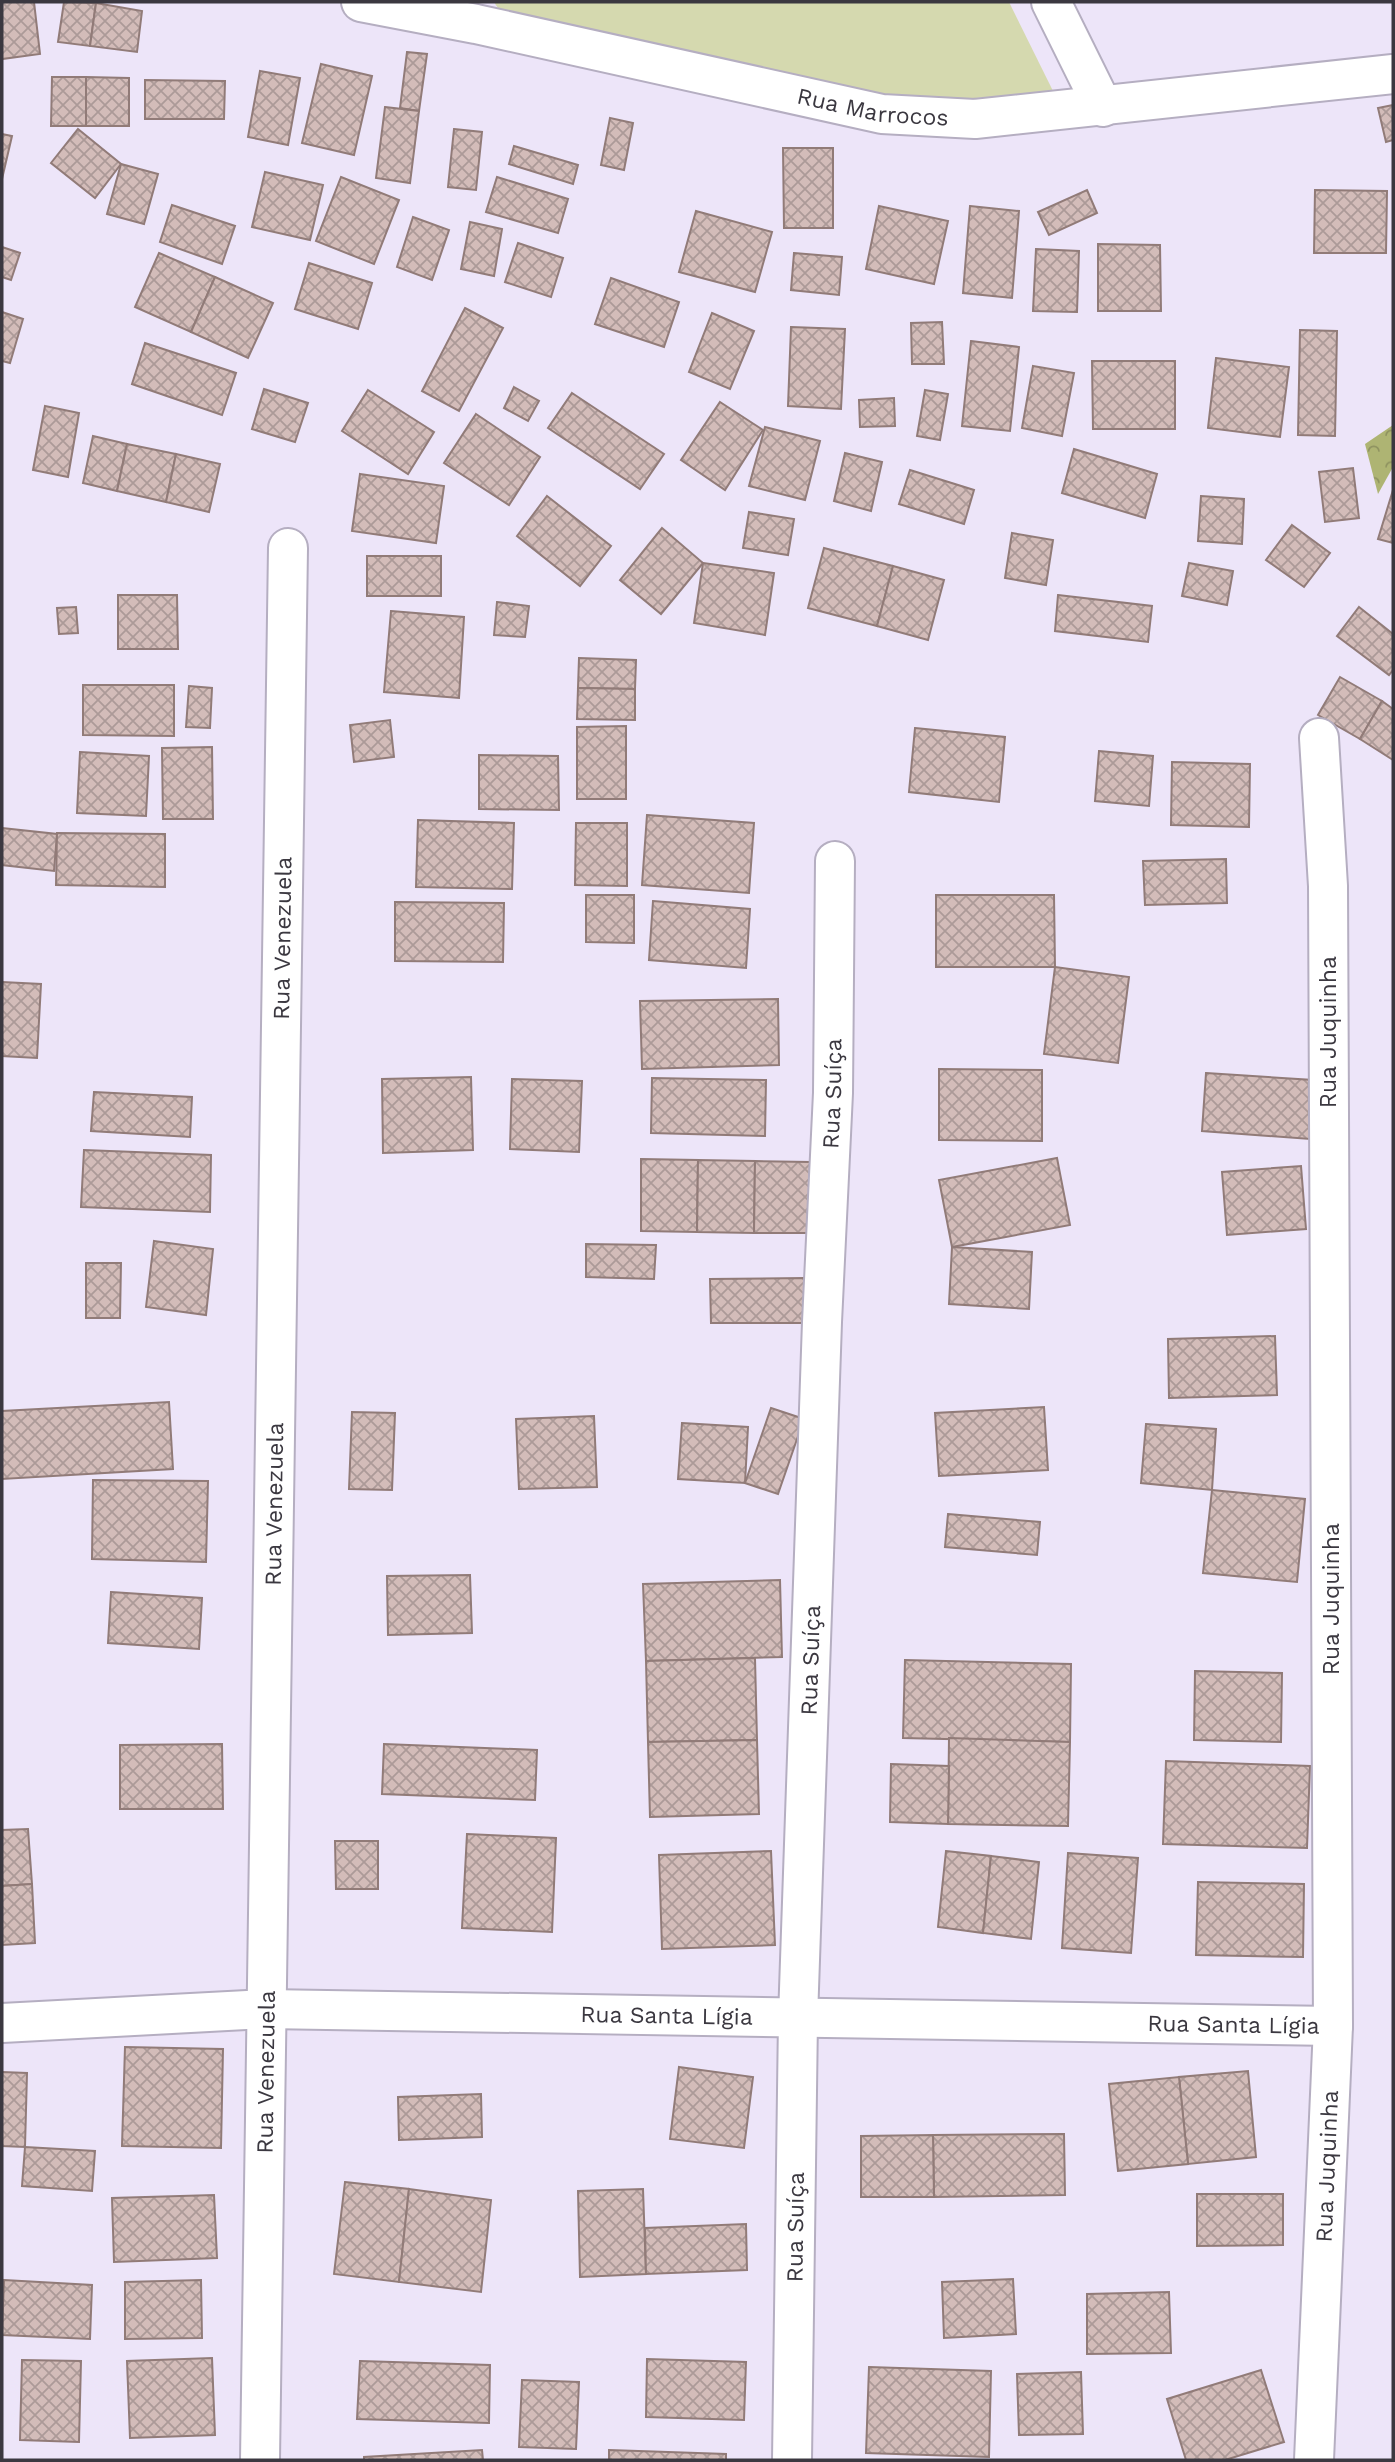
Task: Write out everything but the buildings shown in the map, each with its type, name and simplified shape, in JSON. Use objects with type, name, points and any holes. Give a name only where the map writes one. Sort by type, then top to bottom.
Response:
[{"type":"street","name":"Rua Marrocos","points":[[360,2],[470,13],[882,114],[975,119],[1393,74]]},
{"type":"street","points":[[1051,2],[1103,107]]},
{"type":"street","name":"Rua Venezuela","points":[[260,2460],[288,548]]},
{"type":"street","name":"Rua Juquinha","points":[[1314,2460],[1333,2026],[1328,886],[1319,738]]},
{"type":"street","name":"Rua Suíça","points":[[792,2460],[798,2018],[822,1322],[833,1093],[835,861]]},
{"type":"street","name":"Rua Santa Lígia","points":[[2,2023],[266,2009],[1333,2026]]},
{"type":"green space","points":[[494,2],[1009,2],[1054,93],[915,102],[513,32]]},
{"type":"green space","points":[[1393,425],[1393,467],[1378,494],[1365,444]]}]
